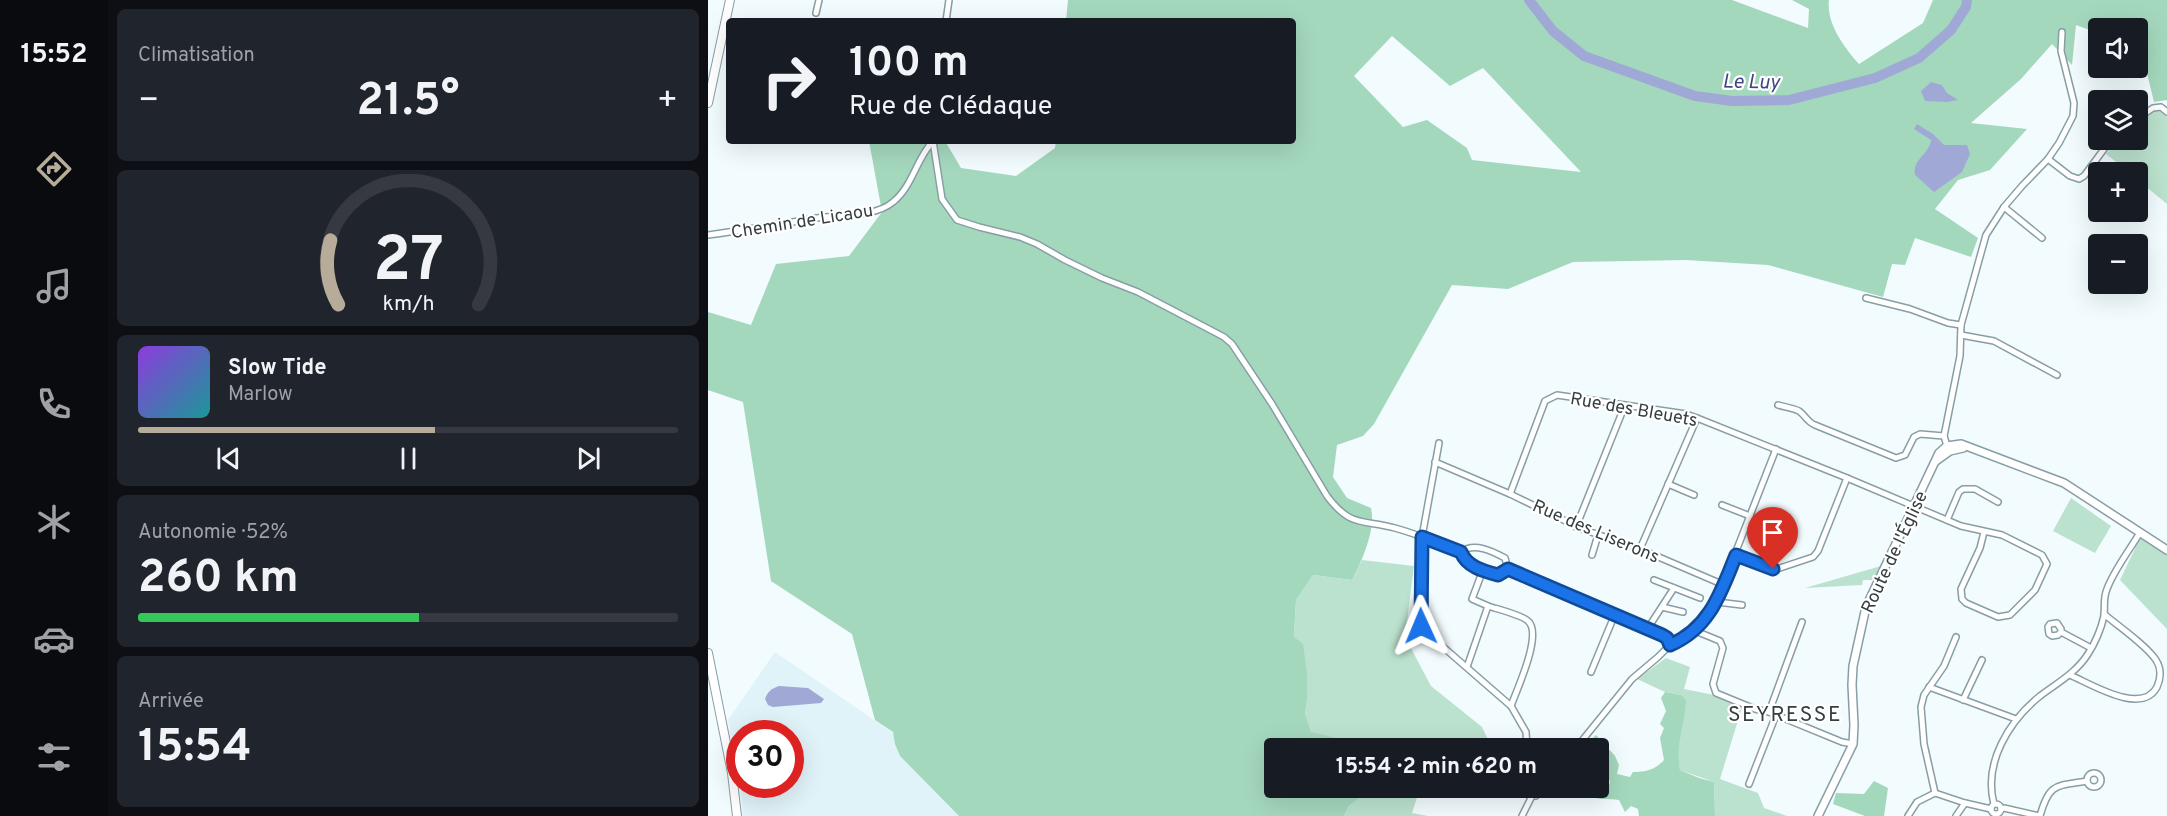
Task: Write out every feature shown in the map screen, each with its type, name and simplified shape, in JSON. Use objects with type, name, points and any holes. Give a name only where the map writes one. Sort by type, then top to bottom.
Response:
[{"type":"main road","points":[[726,18],[730,0]]},
{"type":"main road","points":[[708,103],[726,19]]},
{"type":"main road","points":[[708,652],[732,773],[737,816]]},
{"type":"street","points":[[816,13],[819,0]]},
{"type":"street","points":[[946,18],[949,0]]},
{"type":"street","points":[[2062,32],[2061,51],[2074,103],[2073,116],[2059,144],[2004,207],[1982,246],[1961,325],[1960,356],[1944,436],[1949,449],[1970,448],[2064,483],[2139,534],[2167,550]]},
{"type":"street","points":[[2148,111],[2161,107],[2167,112]]},
{"type":"street","name":"Chemin de Licaou","points":[[708,235],[885,208],[893,203],[906,188],[930,144]]},
{"type":"street","points":[[933,144],[942,199],[957,220],[1020,237],[1102,278],[1138,292],[1224,337],[1232,344],[1272,404],[1327,496],[1340,511],[1356,521],[1395,528],[1461,552],[1466,562],[1483,570],[1498,575],[1508,569]]},
{"type":"street","points":[[2048,159],[2070,176],[2079,179],[2084,176],[2103,150]]},
{"type":"street","points":[[2004,207],[2042,238]]},
{"type":"street","points":[[1866,298],[1961,325]]},
{"type":"street","points":[[1961,335],[1994,341],[2057,375]]},
{"type":"street","name":"Rue des Bleuets","points":[[1510,494],[1548,398],[1557,395],[1686,414],[1947,520],[1984,532]]},
{"type":"street","points":[[1576,526],[1625,405]]},
{"type":"street","points":[[1778,405],[1798,410],[1807,422],[1896,458],[1905,455],[1914,437],[1920,434],[1944,436]]},
{"type":"street","points":[[1640,549],[1697,418]]},
{"type":"street","points":[[1439,443],[1422,537],[1421,626],[1511,706],[1526,732],[1526,738]]},
{"type":"street","points":[[1585,738],[1624,687],[1670,645],[1693,630],[1713,610],[1776,449]]},
{"type":"street","name":"Route de l'Église","points":[[1818,816],[1853,744],[1852,666],[1871,593],[1936,461],[1949,449]]},
{"type":"street","name":"Rue des Liserons","points":[[1436,462],[1576,526],[1640,549],[1724,585]]},
{"type":"street","points":[[1736,555],[1777,569],[1813,557],[1818,551],[1847,478]]},
{"type":"street","points":[[1668,484],[1694,495]]},
{"type":"street","points":[[1947,520],[1959,492],[1963,489],[1975,489],[1998,502]]},
{"type":"street","points":[[1722,506],[1750,516]]},
{"type":"street","points":[[1984,532],[2002,535],[2046,558],[2045,569],[2035,590],[2010,615],[2005,617],[1998,617],[1966,603],[1961,594],[1961,589],[1980,548],[1984,532]]},
{"type":"street","points":[[1992,807],[1995,762],[2004,738],[2016,719],[2040,697],[2070,675],[2086,657],[2104,614],[2104,601],[2109,584],[2139,534]]},
{"type":"street","points":[[1592,555],[1598,535]]},
{"type":"street","points":[[1461,552],[1474,546],[1489,551],[1505,558],[1508,569]]},
{"type":"street","points":[[1508,569],[1648,628],[1667,638],[1670,645]]},
{"type":"street","points":[[1483,570],[1472,599],[1525,619],[1530,625],[1533,644],[1511,706]]},
{"type":"street","points":[[1654,580],[1700,598]]},
{"type":"street","points":[[1648,628],[1674,588]]},
{"type":"street","points":[[1717,603],[1742,605]]},
{"type":"street","points":[[1467,667],[1488,606]]},
{"type":"street","points":[[1662,607],[1683,612]]},
{"type":"street","points":[[1591,672],[1615,614]]},
{"type":"street","points":[[2070,675],[2131,700],[2146,697],[2157,686],[2160,672],[2154,658],[2104,614]]},
{"type":"street","points":[[1769,712],[1802,622]]},
{"type":"street","points":[[1693,630],[1720,641],[1723,648],[1713,684],[1716,693],[1842,742],[1853,744]]},
{"type":"street","points":[[2061,632],[2091,648]]},
{"type":"street","points":[[1935,793],[1921,720],[1921,707],[1929,687],[1944,666],[1956,637]]},
{"type":"street","points":[[1963,700],[1982,660]]},
{"type":"street","points":[[1929,687],[2016,719]]},
{"type":"street","points":[[1749,784],[1776,715]]},
{"type":"street","points":[[1999,813],[2004,808],[2040,816],[2051,790],[2058,786],[2087,781]]},
{"type":"street","points":[[1908,816],[1917,802],[1935,793],[1965,803],[2000,806],[1999,813]]},
{"type":"street","points":[[1522,816],[1531,798]]},
{"type":"street","points":[[1956,816],[1965,803]]},
{"type":"shaded area","points":[[775,652],[893,733],[900,756],[959,816],[743,816],[741,798],[804,798],[804,720],[728,720]]},
{"type":"green space","points":[[1068,0],[1732,0],[1808,28],[1809,9],[1792,0],[1829,0],[1833,26],[1859,64],[1923,23],[1933,0],[2167,0],[2167,100],[2154,102],[2148,77],[2148,18],[2088,18],[2088,29],[2076,25],[2072,65],[2052,44],[2021,79],[1971,123],[2027,129],[1990,170],[1958,180],[1935,209],[1978,238],[1971,257],[1915,238],[1905,265],[1892,264],[1883,297],[1768,265],[1686,260],[1573,262],[1508,289],[1452,285],[1374,424],[1363,436],[1337,445],[1333,477],[1347,498],[1371,508],[1370,535],[1356,572],[1352,580],[1313,575],[1296,600],[1294,637],[1303,644],[1307,674],[1305,713],[1311,732],[1336,738],[1264,738],[1264,798],[1358,798],[1349,806],[1344,816],[959,816],[900,756],[893,732],[875,720],[852,634],[771,581],[743,402],[708,390],[708,312],[751,325],[776,264],[849,256],[882,212],[870,144],[947,144],[961,168],[1016,176],[1055,148],[1056,144],[1296,144],[1296,18],[1066,18]],"holes":[[[1392,36],[1450,86],[1483,68],[1581,172],[1472,160],[1467,148],[1427,120],[1403,127],[1354,76]]]},
{"type":"green space","points":[[2158,109],[2167,117],[2167,204],[2148,188],[2148,162],[2116,162],[2106,154],[2110,150],[2148,150],[2148,116]]},
{"type":"green space","points":[[2071,498],[2111,526],[2095,553],[2053,531]]},
{"type":"green space","points":[[2143,532],[2167,547],[2167,629],[2120,580]]},
{"type":"green space","points":[[1362,560],[1414,566],[1405,637],[1431,686],[1482,727],[1487,738],[1334,738],[1311,733],[1305,713],[1307,701],[1294,638],[1296,600],[1313,575],[1352,580]]},
{"type":"green space","points":[[1881,566],[1873,580],[1863,580],[1862,585],[1805,588]]},
{"type":"green space","points":[[1666,658],[1690,667],[1684,689],[1743,704],[1720,779],[1758,793],[1764,808],[1787,816],[1715,816],[1714,782],[1680,770],[1677,757],[1681,695],[1665,692],[1637,679]]},
{"type":"green space","points":[[1665,692],[1681,695],[1686,700],[1679,744],[1680,770],[1714,782],[1715,816],[1639,816],[1638,809],[1631,806],[1625,812],[1619,800],[1597,798],[1609,798],[1609,749],[1619,765],[1617,774],[1630,777],[1633,772],[1650,770],[1664,760],[1660,738],[1664,728],[1660,724],[1666,711],[1661,698]]},
{"type":"green space","points":[[1874,781],[1888,788],[1884,816],[1865,816],[1833,804],[1836,793],[1864,794]]},
{"type":"green space","points":[[1417,798],[1412,813],[1428,816],[1344,816],[1349,806],[1358,799]]},
{"type":"water","points":[[1931,82],[1942,85],[1947,93],[1958,100],[1925,101],[1921,91]]},
{"type":"water","points":[[1917,124],[1933,134],[1944,145],[1967,145],[1970,154],[1962,172],[1934,192],[1915,175],[1916,165],[1931,140],[1914,129]]},
{"type":"water","points":[[779,686],[808,688],[824,699],[821,703],[773,707],[768,705],[765,699],[767,694]]},
{"type":"waterway","name":"Le Luy","points":[[1529,0],[1553,31],[1584,56],[1695,96],[1732,101],[1789,100],[1875,78],[1919,58],[1951,30],[1966,7],[1967,0]]},
{"type":"district","name":"SEYRESSE","points":[[1785,714]]},
{"type":"route","points":[[1421,626],[1422,537],[1461,552],[1470,565],[1498,575],[1508,569],[1662,635],[1667,638],[1670,645],[1682,639],[1713,610],[1736,555],[1773,569]]}]
